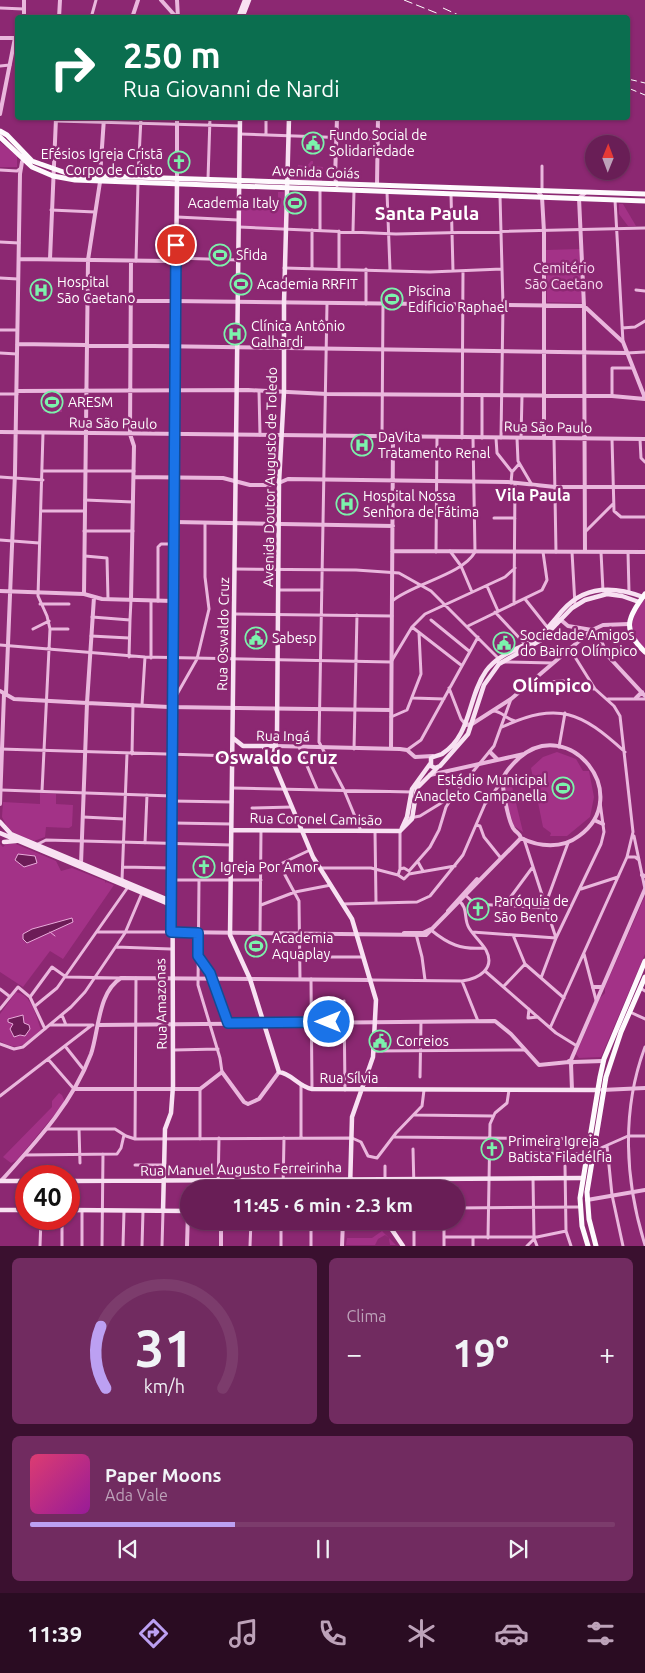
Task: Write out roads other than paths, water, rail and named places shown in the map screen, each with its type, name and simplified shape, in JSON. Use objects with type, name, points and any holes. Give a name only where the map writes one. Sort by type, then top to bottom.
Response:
[{"type":"main road","points":[[241,15],[247,0]]},
{"type":"main road","name":"Rua Oswaldo Cruz","points":[[240,120],[230,933],[250,979],[279,1072]]},
{"type":"main road","name":"Avenida Doutor Augusto de Toledo","points":[[274,764],[272,752],[276,746],[278,708],[279,483],[284,392],[284,268],[289,120]]},
{"type":"main road","name":"Avenida Goiás","points":[[0,131],[8,135],[32,167],[53,173],[100,179],[138,183],[208,179],[377,185],[540,193],[579,198],[645,201]]},
{"type":"main road","name":"Avenida Goiás","points":[[0,137],[26,158]]},
{"type":"main road","name":"Avenida Goiás","points":[[100,179],[138,176],[239,187],[500,196],[584,192],[645,194]]},
{"type":"main road","name":"Rua Amazonas","points":[[163,1211],[164,1139],[166,1125],[171,1113],[174,1050],[171,948],[171,844],[177,181]]},
{"type":"main road","points":[[413,792],[466,736],[472,724],[484,685],[493,670],[541,640],[575,605],[603,591],[639,602]]},
{"type":"main road","points":[[400,831],[410,818],[413,792],[430,762],[435,756],[447,749],[466,725],[479,683],[498,658],[525,644],[548,628],[574,600],[603,591],[629,592],[644,595],[631,614],[629,624],[633,638],[645,652]]},
{"type":"main road","name":"Rua Ingá","points":[[233,738],[243,746],[276,746]]},
{"type":"main road","points":[[264,747],[274,764],[319,868],[352,919],[376,1000],[374,1051],[352,1117],[351,1179]]},
{"type":"main road","points":[[435,756],[440,758],[439,766]]},
{"type":"main road","points":[[430,762],[433,767],[439,766]]},
{"type":"main road","points":[[0,822],[8,833],[128,887],[171,903]]},
{"type":"main road","name":"Rua Coronel Camisão","points":[[232,827],[261,830],[400,831]]},
{"type":"main road","points":[[0,833],[122,880],[171,903]]},
{"type":"main road","points":[[4,842],[17,841]]},
{"type":"main road","points":[[588,1246],[580,1207],[597,1090],[603,1061],[645,961]]},
{"type":"main road","points":[[596,1246],[589,1219],[588,1184],[607,1070],[630,1012],[643,989],[645,977]]},
{"type":"main road","points":[[603,1061],[613,1054]]},
{"type":"main road","points":[[603,1061],[606,1064],[607,1070]]},
{"type":"main road","name":"Rua Sílvia","points":[[279,1072],[286,1074],[301,1086],[312,1089],[597,1090]]},
{"type":"main road","points":[[597,1090],[604,1087]]},
{"type":"main road","points":[[583,1178],[588,1184]]},
{"type":"main road","name":"Rua Manuel Augusto Ferreirinha","points":[[283,1180],[583,1178]]},
{"type":"main road","points":[[0,1181],[15,1181]]},
{"type":"main road","name":"Rua Manuel Augusto Ferreirinha","points":[[80,1181],[180,1181]]},
{"type":"main road","points":[[580,1207],[587,1200]]},
{"type":"main road","points":[[0,1210],[15,1210]]},
{"type":"main road","points":[[82,1210],[180,1211]]},
{"type":"main road","points":[[393,1230],[403,1246]]},
{"type":"street","points":[[24,0],[24,15]]},
{"type":"street","points":[[60,0],[60,15]]},
{"type":"street","points":[[92,15],[96,0]]},
{"type":"street","points":[[133,15],[138,0]]},
{"type":"street","points":[[161,0],[175,15]]},
{"type":"street","points":[[166,5],[174,6],[177,1]]},
{"type":"street","points":[[177,1],[178,15]]},
{"type":"street","points":[[0,8],[24,9]]},
{"type":"street","points":[[0,38],[15,38]]},
{"type":"street","points":[[0,114],[15,42]]},
{"type":"street","points":[[0,66],[10,65]]},
{"type":"street","points":[[50,259],[56,120]]},
{"type":"street","points":[[84,594],[88,260],[100,179],[104,120],[240,126]]},
{"type":"street","name":"Rua Amazonas","points":[[177,120],[177,181]]},
{"type":"street","points":[[208,179],[210,120]]},
{"type":"street","points":[[266,120],[266,136]]},
{"type":"street","points":[[338,120],[336,184],[347,191]]},
{"type":"street","points":[[377,185],[378,120]]},
{"type":"street","points":[[138,176],[140,122]]},
{"type":"street","points":[[240,134],[378,139]]},
{"type":"street","points":[[0,804],[15,478],[19,243],[18,173],[26,158]]},
{"type":"street","points":[[542,166],[540,193],[544,232],[544,438]]},
{"type":"street","points":[[0,170],[18,173]]},
{"type":"street","points":[[129,657],[134,502],[134,443],[130,434],[131,301],[138,183]]},
{"type":"street","points":[[320,190],[320,230]]},
{"type":"street","points":[[353,232],[354,191]]},
{"type":"street","points":[[388,192],[387,226],[390,233],[390,270]]},
{"type":"street","points":[[584,192],[579,198],[584,306],[583,439],[585,552]]},
{"type":"street","points":[[451,194],[453,271]]},
{"type":"street","points":[[500,196],[503,305],[502,395],[498,456],[512,472],[515,518],[514,604]]},
{"type":"street","points":[[0,394],[86,391],[174,392],[258,390],[327,394],[544,395],[645,398],[623,342],[615,199]]},
{"type":"street","points":[[51,210],[95,212]]},
{"type":"street","points":[[176,217],[238,220]]},
{"type":"street","points":[[238,227],[390,233],[544,232],[645,228]]},
{"type":"street","points":[[312,230],[312,268]]},
{"type":"street","points":[[339,231],[339,268]]},
{"type":"street","points":[[0,242],[19,243]]},
{"type":"street","points":[[18,259],[168,262],[176,258],[238,260]]},
{"type":"street","points":[[284,268],[453,271],[502,269]]},
{"type":"street","points":[[366,269],[366,304]]},
{"type":"street","points":[[462,438],[463,271]]},
{"type":"street","points":[[0,278],[18,279]]},
{"type":"street","points":[[636,290],[645,291]]},
{"type":"street","points":[[87,300],[584,306],[623,342]]},
{"type":"street","points":[[327,304],[327,394],[319,742],[344,790],[361,831]]},
{"type":"street","points":[[382,437],[383,304]]},
{"type":"street","points":[[622,328],[635,327],[645,321]]},
{"type":"street","points":[[0,330],[17,330]]},
{"type":"street","points":[[17,344],[645,352]]},
{"type":"street","points":[[0,354],[17,354]]},
{"type":"street","points":[[612,396],[612,368],[633,368]]},
{"type":"street","points":[[258,390],[260,436]]},
{"type":"street","points":[[482,395],[482,438]]},
{"type":"street","points":[[522,396],[519,464],[532,485]]},
{"type":"street","name":"Rua São Paulo","points":[[0,432],[643,439]]},
{"type":"street","points":[[42,791],[50,651],[49,621],[40,604],[38,592],[43,433]]},
{"type":"street","points":[[134,443],[141,434]]},
{"type":"street","points":[[391,749],[393,437]]},
{"type":"street","points":[[436,552],[437,438]]},
{"type":"street","points":[[392,601],[421,584],[461,566],[475,552],[473,438]]},
{"type":"street","points":[[554,439],[556,552]]},
{"type":"street","points":[[612,439],[614,504],[618,516],[645,518]]},
{"type":"street","points":[[643,439],[641,458],[645,462]]},
{"type":"street","points":[[512,472],[519,464]]},
{"type":"street","points":[[43,471],[134,472]]},
{"type":"street","points":[[0,477],[43,480]]},
{"type":"street","points":[[134,477],[223,478],[250,485],[279,483],[288,479],[437,481],[513,483],[555,487],[645,488]]},
{"type":"street","points":[[85,500],[134,502]]},
{"type":"street","points":[[585,532],[614,504]]},
{"type":"street","points":[[42,511],[85,511]]},
{"type":"street","points":[[494,518],[515,518]]},
{"type":"street","points":[[174,522],[393,526]]},
{"type":"street","points":[[172,705],[197,659],[210,606],[205,577],[205,523]]},
{"type":"street","points":[[84,531],[133,531]]},
{"type":"street","points":[[0,540],[40,543]]},
{"type":"street","points":[[158,601],[158,547],[161,544],[174,544]]},
{"type":"street","points":[[392,551],[645,552]]},
{"type":"street","points":[[450,552],[461,566],[472,592]]},
{"type":"street","points":[[468,626],[542,590],[546,585],[548,576],[544,552]]},
{"type":"street","points":[[572,552],[575,605]]},
{"type":"street","points":[[601,552],[603,591]]},
{"type":"street","points":[[628,552],[629,592]]},
{"type":"street","points":[[84,556],[107,558],[108,599]]},
{"type":"street","points":[[391,662],[412,627],[425,614],[508,575],[515,568]]},
{"type":"street","points":[[235,569],[392,571],[421,584],[446,604],[503,662],[553,663]]},
{"type":"street","points":[[486,586],[497,612],[525,644]]},
{"type":"street","points":[[279,590],[322,590]]},
{"type":"street","points":[[0,591],[84,594],[108,599],[173,601]]},
{"type":"street","points":[[81,865],[89,654],[94,597]]},
{"type":"street","points":[[525,599],[548,628]]},
{"type":"street","points":[[151,601],[151,658]]},
{"type":"street","points":[[40,604],[69,604]]},
{"type":"street","points":[[235,614],[392,616]]},
{"type":"street","points":[[354,749],[357,615]]},
{"type":"street","points":[[91,617],[130,620]]},
{"type":"street","points":[[431,620],[469,651]]},
{"type":"street","points":[[561,620],[568,626],[592,630],[598,634],[607,655],[644,696],[607,699]]},
{"type":"street","points":[[33,629],[49,621]]},
{"type":"street","points":[[450,688],[460,717],[466,725],[472,724],[511,698],[592,630],[603,625],[629,624]]},
{"type":"street","points":[[412,627],[461,665]]},
{"type":"street","points":[[50,629],[68,629]]},
{"type":"street","points":[[391,717],[404,712],[413,698],[421,669],[419,633]]},
{"type":"street","points":[[90,636],[129,638]]},
{"type":"street","points":[[407,750],[421,740],[478,636]]},
{"type":"street","points":[[0,645],[50,651],[151,658],[391,662]]},
{"type":"street","points":[[570,649],[585,676],[595,689],[614,706],[620,716],[633,832],[644,876],[645,889],[571,1062],[572,1090]]},
{"type":"street","points":[[142,705],[144,657]]},
{"type":"street","points":[[543,672],[550,681]]},
{"type":"street","points":[[581,684],[585,676]]},
{"type":"street","points":[[529,683],[550,681],[581,684],[595,689]]},
{"type":"street","points":[[4,694],[14,699],[133,705],[391,710]]},
{"type":"street","points":[[413,698],[444,699]]},
{"type":"street","points":[[319,868],[376,869],[398,874],[404,879],[434,840],[444,812],[453,796],[490,752],[501,728],[511,698]]},
{"type":"street","points":[[132,754],[133,705]]},
{"type":"street","points":[[493,711],[500,712],[504,716],[516,721]]},
{"type":"street","points":[[501,728],[538,714],[565,713],[594,725],[625,752]]},
{"type":"street","points":[[559,747],[565,713]]},
{"type":"street","points":[[460,717],[487,714]]},
{"type":"street","name":"Rua Ingá","points":[[276,746],[407,750],[415,757],[435,756]]},
{"type":"street","points":[[430,775],[508,756],[524,754],[544,746],[559,747],[579,755],[591,767],[599,786],[603,824],[601,844],[556,938],[541,978]]},
{"type":"street","points":[[300,747],[317,789]]},
{"type":"street","points":[[2,749],[233,756]]},
{"type":"street","points":[[490,752],[497,759]]},
{"type":"street","points":[[122,880],[128,754]]},
{"type":"street","points":[[342,904],[422,901],[434,893],[466,850],[485,804],[514,763],[524,754]]},
{"type":"street","points":[[508,756],[514,763]]},
{"type":"street","name":"Rua Ingá","points":[[424,757],[430,762]]},
{"type":"street","points":[[439,766],[439,770],[443,773]]},
{"type":"street","points":[[504,779],[504,791],[512,824],[533,867],[548,908],[556,938]]},
{"type":"street","points":[[232,788],[413,792]]},
{"type":"street","points":[[494,792],[500,789],[504,791]]},
{"type":"street","points":[[2,790],[147,795],[172,799],[232,802]]},
{"type":"street","points":[[145,843],[147,795]]},
{"type":"street","points":[[410,818],[453,796]]},
{"type":"street","points":[[520,837],[543,845],[568,843],[582,834],[594,820],[600,801]]},
{"type":"street","points":[[436,806],[444,812]]},
{"type":"street","points":[[252,808],[292,807]]},
{"type":"street","points":[[83,817],[124,819]]},
{"type":"street","points":[[594,820],[603,824]]},
{"type":"street","points":[[172,823],[232,827]]},
{"type":"street","points":[[475,825],[480,826],[484,837]]},
{"type":"street","points":[[260,934],[261,830]]},
{"type":"street","points":[[474,830],[484,837],[500,856]]},
{"type":"street","points":[[375,831],[376,902]]},
{"type":"street","points":[[398,874],[400,869],[400,831]]},
{"type":"street","points":[[550,1028],[627,857],[633,832]]},
{"type":"street","points":[[97,932],[426,935],[520,837]]},
{"type":"street","points":[[36,845],[46,840],[232,846]]},
{"type":"street","points":[[546,903],[568,843]]},
{"type":"street","points":[[561,844],[565,851]]},
{"type":"street","points":[[261,868],[274,867],[310,850]]},
{"type":"street","points":[[627,857],[635,857],[640,861]]},
{"type":"street","points":[[418,862],[423,871]]},
{"type":"street","points":[[400,869],[406,868],[409,872],[455,866]]},
{"type":"street","points":[[123,867],[171,868]]},
{"type":"street","points":[[504,906],[533,867]]},
{"type":"street","points":[[440,868],[445,872],[446,878]]},
{"type":"street","points":[[285,875],[299,901],[301,934],[300,979]]},
{"type":"street","points":[[580,889],[618,877]]},
{"type":"street","points":[[585,879],[591,885]]},
{"type":"street","points":[[171,880],[261,880]]},
{"type":"street","points":[[198,880],[198,979],[218,1049],[222,1072],[244,1102],[248,1104],[259,1099],[279,1072]]},
{"type":"street","points":[[260,905],[295,892],[331,885]]},
{"type":"street","points":[[34,1006],[47,998],[66,977],[128,887]]},
{"type":"street","points":[[541,889],[551,890]]},
{"type":"street","points":[[0,1044],[11,1049],[19,1049],[46,1030],[79,1000],[125,933],[142,893]]},
{"type":"street","points":[[464,895],[475,904],[548,908]]},
{"type":"street","points":[[30,997],[52,967],[66,977],[462,981],[478,978],[486,971],[488,959],[485,948],[472,932],[467,922],[466,908],[459,901]]},
{"type":"street","points":[[553,925],[563,926]]},
{"type":"street","points":[[432,930],[454,946],[466,949],[485,948]]},
{"type":"street","points":[[472,932],[556,938]]},
{"type":"street","points":[[480,943],[481,932]]},
{"type":"street","points":[[416,934],[425,980]]},
{"type":"street","points":[[513,935],[525,964],[564,998]]},
{"type":"street","points":[[116,947],[171,948]]},
{"type":"street","points":[[584,953],[596,1000]]},
{"type":"street","points":[[198,956],[207,967],[228,1023]]},
{"type":"street","points":[[300,957],[364,957]]},
{"type":"street","points":[[504,986],[525,964]]},
{"type":"street","points":[[578,968],[588,969]]},
{"type":"street","points":[[486,971],[550,1028],[577,1046]]},
{"type":"street","points":[[0,1181],[66,1104],[91,1053],[108,990],[120,978]]},
{"type":"street","points":[[136,978],[136,1139]]},
{"type":"street","points":[[311,979],[312,1089]]},
{"type":"street","points":[[462,981],[478,1021]]},
{"type":"street","points":[[0,1010],[15,988],[18,987],[30,997],[46,1030]]},
{"type":"street","points":[[593,987],[602,987]]},
{"type":"street","points":[[0,989],[9,996]]},
{"type":"street","points":[[344,1001],[345,1090]]},
{"type":"street","points":[[529,1009],[527,1018],[538,1017]]},
{"type":"street","points":[[630,1012],[645,1019]]},
{"type":"street","points":[[62,1015],[66,1025]]},
{"type":"street","points":[[420,1022],[420,1077]]},
{"type":"street","points":[[51,1025],[497,1022],[539,1065],[603,1061]]},
{"type":"street","points":[[80,1025],[83,1032]]},
{"type":"street","points":[[0,1096],[92,1025]]},
{"type":"street","points":[[64,1046],[84,1070]]},
{"type":"street","points":[[645,1047],[634,1088],[628,1136],[632,1192],[645,1245]]},
{"type":"street","points":[[174,1050],[218,1049]]},
{"type":"street","points":[[374,1051],[525,1050]]},
{"type":"street","points":[[48,1059],[74,1089],[200,1089],[222,1072]]},
{"type":"street","points":[[301,1086],[301,1138]]},
{"type":"street","points":[[604,1087],[645,1088]]},
{"type":"street","points":[[200,1089],[200,1138]]},
{"type":"street","points":[[46,1129],[115,1128],[124,1135],[136,1139],[352,1138],[361,1142],[368,1156],[376,1158],[381,1156],[393,1137],[424,1103],[424,1090]]},
{"type":"street","points":[[488,1238],[489,1138],[493,1116],[507,1103],[509,1090]]},
{"type":"street","points":[[415,1115],[493,1116]]},
{"type":"street","points":[[79,1129],[80,1164]]},
{"type":"street","points":[[24,1155],[118,1153],[124,1135]]},
{"type":"street","points":[[594,1152],[628,1136],[645,1136]]},
{"type":"street","points":[[393,1137],[589,1139]]},
{"type":"street","points":[[218,1180],[219,1138]]},
{"type":"street","points":[[283,1180],[284,1138]]},
{"type":"street","points":[[558,1139],[558,1153]]},
{"type":"street","points":[[607,1146],[612,1195],[623,1246]]},
{"type":"street","points":[[413,1149],[414,1179]]},
{"type":"street","points":[[533,1153],[587,1154]]},
{"type":"street","points":[[102,1246],[103,1154]]},
{"type":"street","points":[[135,1165],[164,1165]]},
{"type":"street","points":[[385,1166],[385,1179]]},
{"type":"street","points":[[566,1166],[566,1231],[571,1246]]},
{"type":"street","points":[[533,1178],[534,1238],[536,1246]]},
{"type":"street","points":[[587,1200],[645,1190]]},
{"type":"street","points":[[465,1208],[580,1207]]},
{"type":"street","points":[[82,1210],[82,1246]]},
{"type":"street","points":[[123,1246],[124,1211]]},
{"type":"street","points":[[142,1211],[142,1246]]},
{"type":"street","points":[[162,1246],[163,1211]]},
{"type":"street","points":[[40,1230],[40,1246]]},
{"type":"street","points":[[62,1230],[62,1246]]},
{"type":"street","points":[[187,1230],[187,1246]]},
{"type":"street","points":[[221,1230],[221,1246]]},
{"type":"street","points":[[250,1246],[251,1230]]},
{"type":"street","points":[[281,1230],[281,1246]]},
{"type":"street","points":[[311,1230],[311,1246]]},
{"type":"street","points":[[342,1246],[343,1230]]},
{"type":"street","points":[[414,1230],[414,1246]]},
{"type":"street","points":[[444,1230],[444,1246]]},
{"type":"street","points":[[444,1238],[534,1238],[566,1231]]},
{"type":"street","points":[[473,1237],[473,1246]]},
{"type":"street","points":[[527,1246],[534,1238]]},
{"type":"waterway","points":[[50,932],[55,936]]},
{"type":"railway","points":[[404,0],[442,15]]},
{"type":"railway","points":[[443,8],[458,15]]},
{"type":"railway","points":[[630,79],[645,83]]},
{"type":"railway","points":[[630,89],[645,95]]},
{"type":"place","name":"Fundo Social de Solidariedade","points":[[313,143]]},
{"type":"place","name":"Efésios Igreja Cristã Corpo de Cristo","points":[[179,162]]},
{"type":"place","name":"Academia Italy","points":[[295,203]]},
{"type":"place","name":"Sfida","points":[[220,255]]},
{"type":"place","name":"Academia RRFIT","points":[[241,284]]},
{"type":"place","name":"Hospital São Caetano","points":[[41,290]]},
{"type":"place","name":"Piscina Edificio Raphael","points":[[392,299]]},
{"type":"place","name":"Clínica Antônio Galhardi","points":[[235,334]]},
{"type":"place","name":"ARESM","points":[[52,402]]},
{"type":"place","name":"DaVita Tratamento Renal","points":[[362,445]]},
{"type":"place","name":"Hospital Nossa Senhora de Fátima","points":[[347,504]]},
{"type":"place","name":"Sabesp","points":[[256,638]]},
{"type":"place","name":"Sociedade Amigos do Bairro Olímpico","points":[[504,643]]},
{"type":"place","name":"Estádio Municipal Anacleto Campanella","points":[[563,788]]},
{"type":"place","name":"Igreja Por Amor","points":[[204,867]]},
{"type":"place","name":"Paróquia de São Bento","points":[[478,909]]},
{"type":"place","name":"Academia Aquaplay","points":[[256,946]]},
{"type":"place","name":"Correios","points":[[380,1041]]},
{"type":"place","name":"Primeira Igreja Batista Filadélfia","points":[[492,1149]]},
{"type":"district","name":"Santa Paula","points":[[427,213]]},
{"type":"district","name":"Vila Paula","points":[[533,495]]},
{"type":"district","name":"Olímpico","points":[[552,685]]},
{"type":"district","name":"Oswaldo Cruz","points":[[276,757]]},
{"type":"park label","name":"Cemitério São Caetano","points":[[564,276]]}]
